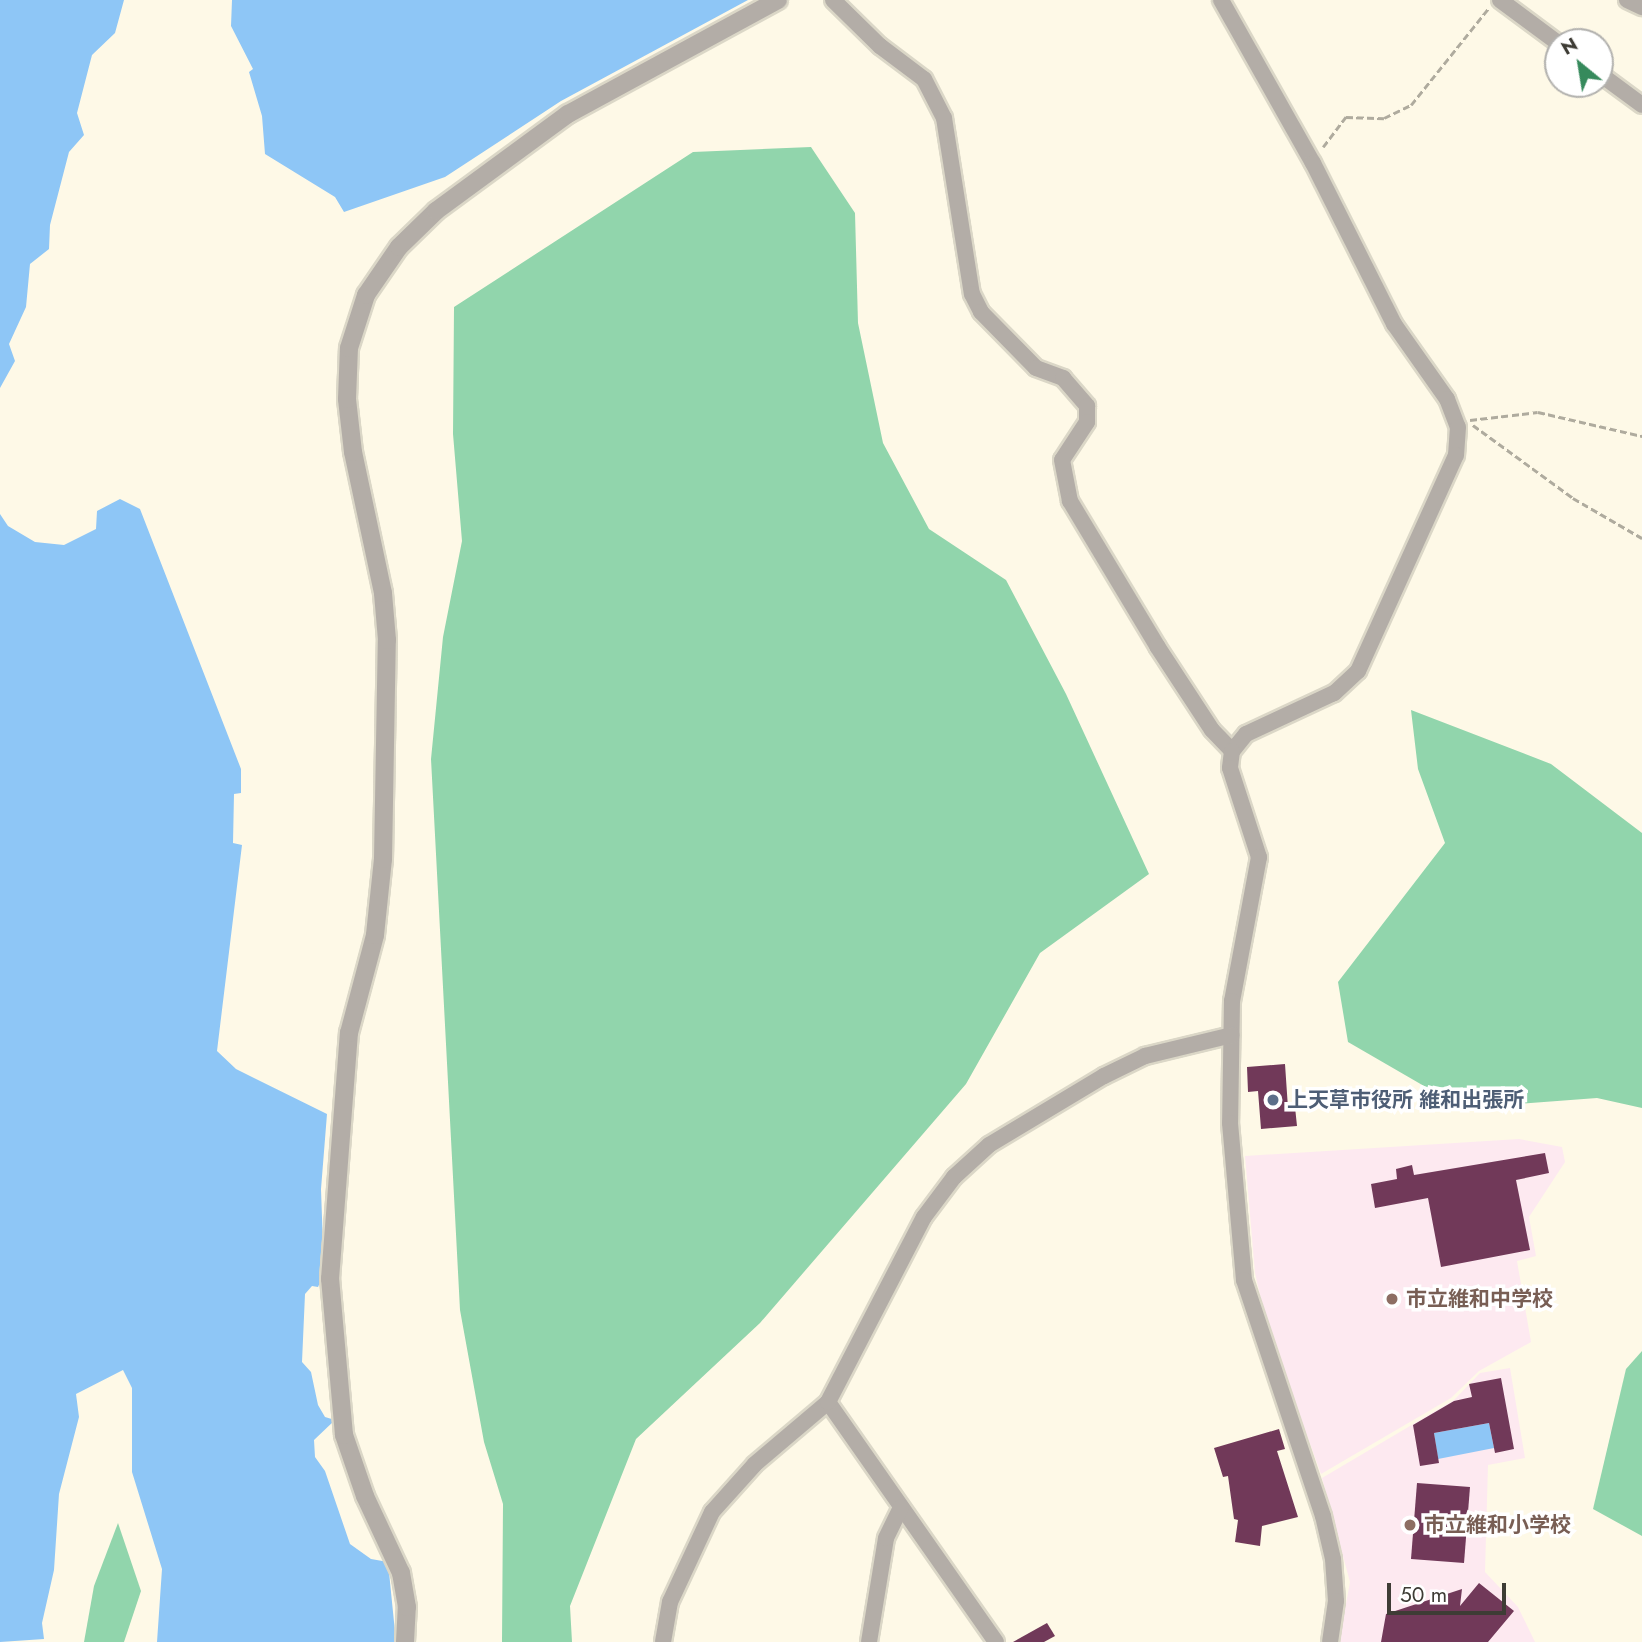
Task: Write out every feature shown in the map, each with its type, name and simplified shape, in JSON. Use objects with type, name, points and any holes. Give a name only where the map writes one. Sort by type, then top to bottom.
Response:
[{"type":"street","points":[[405,1642],[401,1573],[365,1496],[345,1435],[330,1279],[349,1033],[375,935],[383,859],[387,640],[383,593],[353,452],[347,399],[349,348],[366,295],[399,247],[436,211],[568,114],[778,0]]},
{"type":"street","points":[[833,0],[880,46],[924,79],[944,118],[972,294],[981,313],[1036,368],[1062,378],[1087,406],[1087,422],[1062,460],[1070,501],[1157,646],[1212,730],[1232,751]]},
{"type":"street","points":[[1221,0],[1313,163],[1394,324],[1455,414],[1456,455],[1358,671],[1334,693],[1246,734],[1232,751],[1230,768],[1259,857],[1232,1001],[1230,1123],[1244,1280],[1323,1516],[1333,1559],[1336,1601],[1330,1642]]},
{"type":"street","points":[[1500,0],[1544,33]]},
{"type":"street","points":[[1627,0],[1642,7]]},
{"type":"street","points":[[1614,84],[1642,105]]},
{"type":"street","points":[[663,1642],[670,1602],[712,1512],[755,1465],[828,1402],[924,1217],[954,1177],[989,1145],[1145,1056],[1231,1035]]},
{"type":"street","points":[[828,1402],[996,1642]]},
{"type":"street","points":[[869,1642],[887,1538],[901,1507]]},
{"type":"path","points":[[1313,163],[1346,117],[1384,118],[1411,105],[1494,0]]},
{"type":"path","points":[[1642,436],[1580,418],[1538,412],[1468,420],[1573,498],[1642,538]]},
{"type":"shaded area","name":"市立維和中学校","points":[[1519,1139],[1562,1147],[1565,1162],[1529,1217],[1536,1256],[1517,1261],[1531,1342],[1479,1371],[1451,1398],[1321,1474],[1267,1325],[1255,1273],[1245,1156]]},
{"type":"shaded area","name":"市立維和小学校","points":[[1510,1368],[1525,1458],[1488,1465],[1485,1572],[1518,1607],[1535,1642],[1339,1642],[1350,1582],[1322,1478],[1454,1400],[1480,1373]]},
{"type":"green space","points":[[811,147],[855,213],[858,323],[883,443],[929,529],[1006,580],[1066,694],[1149,874],[1040,953],[966,1084],[760,1323],[636,1439],[570,1606],[572,1642],[502,1642],[503,1504],[484,1442],[460,1310],[431,759],[443,637],[462,541],[453,434],[454,307],[693,152]]},
{"type":"green space","points":[[1411,710],[1551,764],[1642,833],[1642,1108],[1597,1098],[1462,1108],[1348,1042],[1338,982],[1445,843],[1418,769]]},
{"type":"green space","points":[[1642,1351],[1642,1536],[1593,1509],[1626,1369]]},
{"type":"green space","points":[[118,1523],[141,1591],[124,1642],[84,1642],[94,1586]]},
{"type":"water","points":[[0,0],[124,0],[115,33],[92,55],[77,113],[84,135],[69,152],[50,225],[49,249],[30,264],[26,307],[9,344],[15,361],[0,388]]},
{"type":"water","points":[[232,0],[748,0],[561,101],[445,177],[344,212],[335,197],[265,154],[262,116],[249,72],[253,69],[231,26]]},
{"type":"water","points":[[120,499],[140,509],[241,769],[241,793],[234,794],[233,843],[242,845],[217,1051],[236,1069],[327,1114],[321,1189],[324,1274],[318,1287],[312,1286],[305,1294],[302,1362],[311,1372],[318,1405],[325,1417],[335,1420],[314,1440],[315,1457],[325,1471],[350,1544],[371,1559],[388,1562],[396,1642],[157,1642],[162,1569],[132,1472],[132,1388],[123,1370],[76,1394],[79,1417],[59,1494],[54,1570],[42,1623],[44,1639],[0,1642],[0,514],[8,526],[35,542],[64,545],[96,529],[97,511]]},
{"type":"water","points":[[1489,1423],[1494,1448],[1438,1459],[1434,1433]]},
{"type":"building","name":"上天草市役所 維和出張所","points":[[1285,1064],[1288,1108],[1295,1107],[1297,1126],[1261,1129],[1258,1091],[1248,1092],[1247,1067]]},
{"type":"building","points":[[1545,1153],[1549,1173],[1516,1180],[1530,1250],[1441,1267],[1428,1198],[1375,1208],[1371,1184],[1397,1179],[1396,1169],[1412,1165],[1414,1175]]},
{"type":"building","points":[[1501,1378],[1514,1449],[1495,1453],[1489,1423],[1434,1433],[1439,1463],[1420,1466],[1413,1425],[1454,1401],[1472,1397],[1469,1384]]},
{"type":"building","points":[[1279,1429],[1285,1449],[1277,1451],[1298,1517],[1262,1526],[1260,1546],[1235,1542],[1238,1520],[1234,1519],[1228,1476],[1223,1477],[1214,1448]]},
{"type":"building","points":[[1417,1483],[1470,1487],[1464,1563],[1411,1559]]},
{"type":"building","points":[[1479,1583],[1514,1611],[1488,1642],[1381,1642],[1386,1614],[1462,1589],[1460,1606]]},
{"type":"building","points":[[1047,1623],[1055,1636],[1044,1642],[1013,1642]]},
{"type":"place","name":"上天草市役所 維和出張所","points":[[1273,1100]]},
{"type":"place","name":"市立維和中学校","points":[[1392,1299]]},
{"type":"place","name":"市立維和小学校","points":[[1410,1525]]}]
